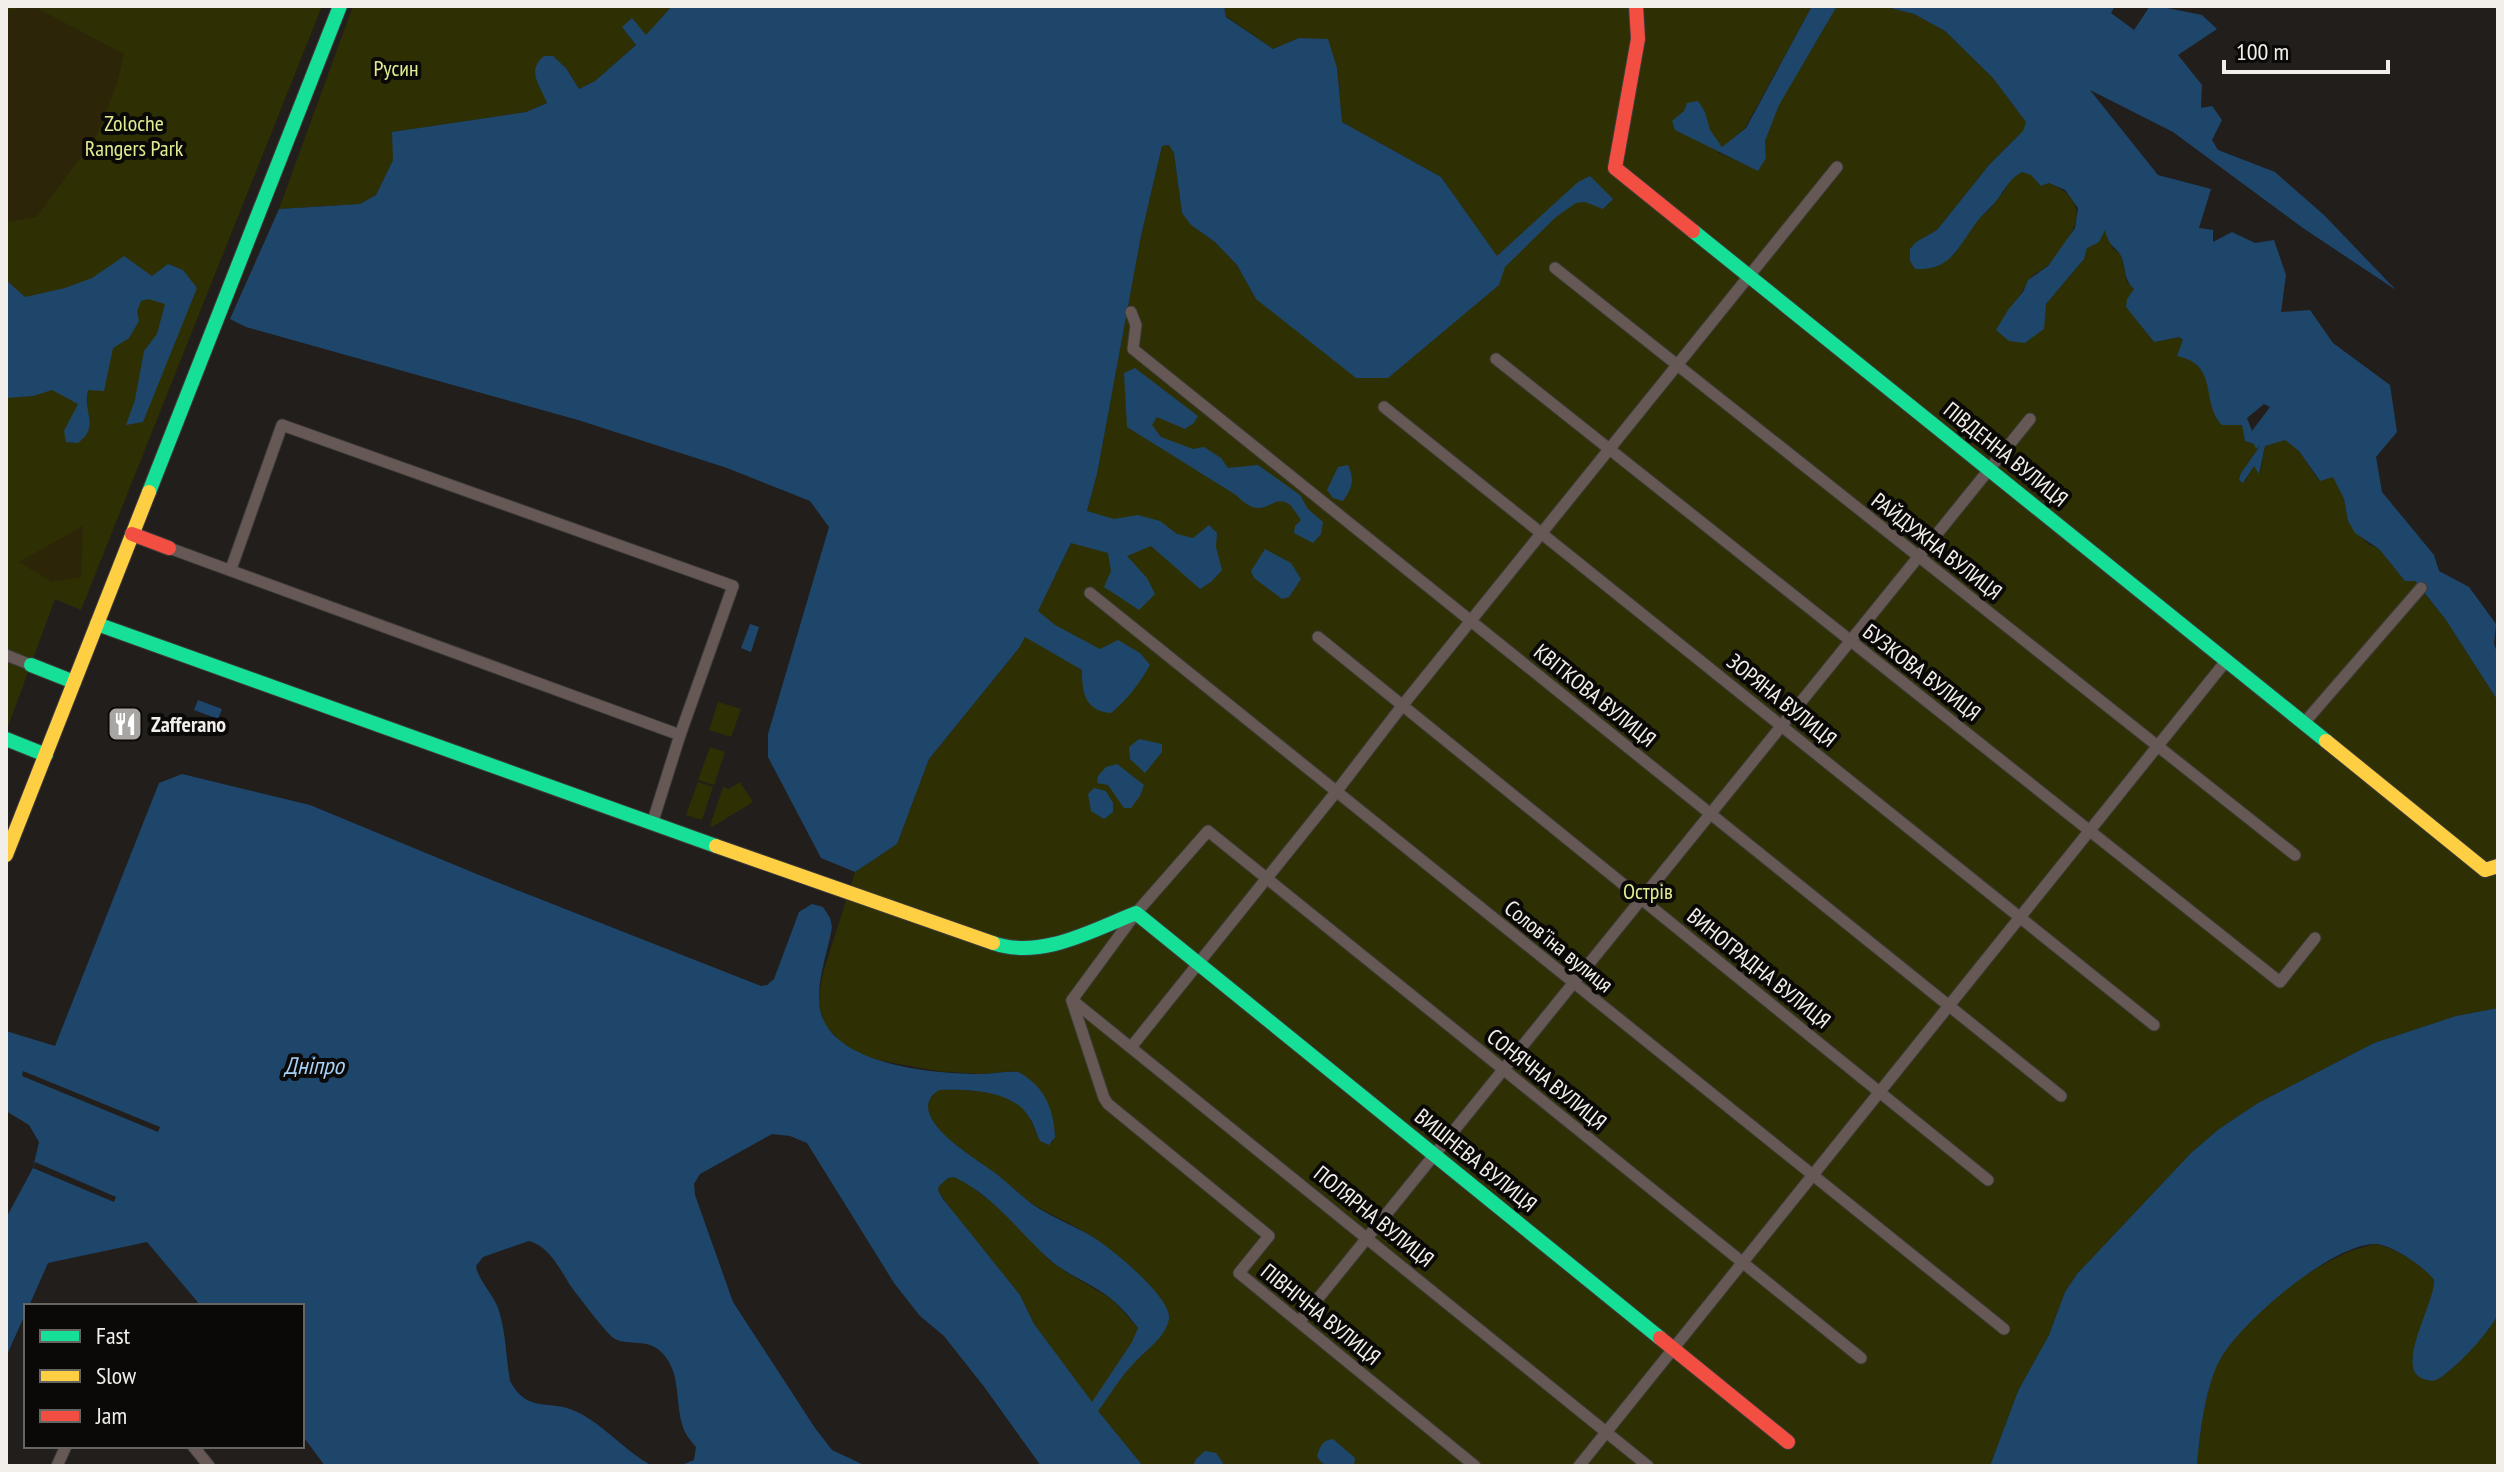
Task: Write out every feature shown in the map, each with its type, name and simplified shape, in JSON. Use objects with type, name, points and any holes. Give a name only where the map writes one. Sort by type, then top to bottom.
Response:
[{"type":"street","points":[[6,855],[340,6]]},
{"type":"street","name":"ПІВДЕННА ВУЛИЦЯ","points":[[1636,6],[1638,39],[1615,168],[2485,870],[2498,866]]},
{"type":"street","points":[[1132,1046],[1837,167]]},
{"type":"street","name":"РАЙДУЖНА ВУЛИЦЯ","points":[[1555,268],[2295,855]]},
{"type":"street","name":"КВІТКОВА ВУЛИЦЯ","points":[[1131,312],[1136,325],[1133,349],[2061,1096]]},
{"type":"street","name":"БУЗКОВА ВУЛИЦЯ","points":[[1496,359],[2280,982],[2315,938]]},
{"type":"street","name":"ЗОРЯНА ВУЛИЦЯ","points":[[1384,407],[2154,1025]]},
{"type":"street","points":[[1299,1322],[2030,419]]},
{"type":"street","points":[[231,569],[282,425],[733,586],[652,824]]},
{"type":"street","points":[[132,534],[680,735]]},
{"type":"street","points":[[2304,723],[2421,588]]},
{"type":"street","name":"Соловʼїна вулиця","points":[[1090,593],[2004,1329]]},
{"type":"street","points":[[97,624],[652,824],[1014,949],[1059,942],[1136,913]]},
{"type":"street","name":"ВИНОГРАДНА ВУЛИЦЯ","points":[[1318,637],[1988,1180]]},
{"type":"street","points":[[6,655],[74,682]]},
{"type":"street","points":[[1579,1466],[2226,661]]},
{"type":"street","points":[[6,739],[46,755]]},
{"type":"street","name":"СОНЯЧНА ВУЛИЦЯ","points":[[1136,913],[1208,831],[1861,1358]]},
{"type":"street","points":[[1072,1000],[1136,913]]},
{"type":"street","name":"ВИШНЕВА ВУЛИЦЯ","points":[[1136,913],[1788,1442]]},
{"type":"street","name":"ПОЛЯРНА ВУЛИЦЯ","points":[[1072,1000],[1648,1466]]},
{"type":"street","name":"ПІВНІЧНА ВУЛИЦЯ","points":[[1072,1000],[1108,1104],[1269,1236],[1239,1273],[1475,1466]]},
{"type":"street","points":[[195,1448],[209,1466]]},
{"type":"green space","name":"Zoloche Rangers Park","points":[[6,6],[322,6],[81,610],[55,599],[6,732]]},
{"type":"green space","name":"Русин","points":[[353,6],[672,6],[646,36],[632,19],[622,27],[636,45],[595,81],[579,89],[566,68],[553,56],[548,102],[526,112],[393,132],[393,160],[376,195],[360,204],[279,209]]},
{"type":"green space","name":"Острів","points":[[1224,6],[1812,6],[1745,128],[1717,152],[1758,170],[1766,158],[1765,141],[1779,104],[1837,6],[1883,6],[1914,14],[1945,31],[1993,78],[2026,122],[2023,131],[1989,165],[1937,230],[1916,242],[1953,256],[1978,219],[2003,193],[2010,179],[2022,172],[2031,175],[2041,186],[2049,183],[2063,191],[2072,200],[2076,219],[2059,252],[2030,278],[2017,300],[2025,343],[2034,336],[2046,304],[2105,229],[2113,249],[2121,254],[2127,282],[2135,289],[2127,299],[2127,307],[2154,342],[2179,337],[2190,358],[2206,375],[2209,386],[2242,425],[2245,441],[2254,444],[2263,442],[2241,473],[2244,483],[2254,465],[2260,473],[2265,446],[2285,439],[2299,451],[2319,481],[2333,476],[2344,499],[2348,521],[2368,544],[2379,549],[2405,581],[2414,581],[2446,620],[2498,701],[2498,1008],[2456,1016],[2374,1043],[2258,1103],[2219,1129],[2191,1153],[2077,1274],[2065,1292],[2049,1335],[2018,1391],[1990,1466],[1143,1466],[1091,1403],[1034,1324],[1020,1295],[938,1190],[939,1185],[948,1178],[965,1182],[1003,1211],[1049,1260],[1112,1299],[1145,1336],[1168,1312],[1146,1283],[1110,1250],[1085,1232],[1030,1202],[958,1147],[935,1124],[929,1112],[929,1100],[939,1090],[987,1092],[1019,1105],[1027,1113],[1042,1141],[1046,1144],[1053,1142],[1055,1130],[1014,1071],[980,1074],[937,1071],[873,1059],[842,1044],[824,1023],[818,1000],[823,973],[855,872],[897,844],[929,759],[1019,648],[1087,512],[1097,474],[1141,236],[1162,146],[1170,145],[1174,153],[1182,213],[1191,225],[1215,242],[1237,265],[1256,299],[1504,267],[1441,177],[1342,122],[1337,68],[1299,38],[1273,49],[1226,16]]},
{"type":"green space","points":[[718,702],[741,709],[731,737],[709,730]]},
{"type":"green space","points":[[710,747],[725,752],[714,785],[698,780]]},
{"type":"green space","points":[[698,782],[713,787],[702,820],[686,815]]},
{"type":"green space","points":[[740,782],[753,802],[710,826],[723,787],[729,789]]},
{"type":"green space","points":[[2375,1244],[2408,1258],[2434,1280],[2434,1292],[2412,1359],[2448,1372],[2489,1329],[2498,1315],[2498,1466],[2197,1466],[2207,1396],[2215,1369],[2230,1342],[2259,1312],[2293,1284],[2329,1261]]},
{"type":"sand","points":[[33,6],[124,54],[117,84],[97,135],[37,217],[6,222],[6,11]]},
{"type":"sand","points":[[83,526],[81,577],[52,582],[19,562]]},
{"type":"water","points":[[672,6],[1224,6],[1226,17],[1273,49],[1299,38],[1328,39],[1337,68],[1342,122],[1441,177],[1497,256],[1578,182],[1590,176],[1613,199],[1603,209],[1585,202],[1576,203],[1556,217],[1505,267],[1499,285],[1388,378],[1356,378],[1256,299],[1237,265],[1215,242],[1191,225],[1182,213],[1174,153],[1169,145],[1162,146],[1141,236],[1097,474],[1087,511],[1114,519],[1138,515],[1160,521],[1177,534],[1193,538],[1209,525],[1217,533],[1216,547],[1222,570],[1200,589],[1151,546],[1127,556],[1147,578],[1155,594],[1139,610],[1104,587],[1111,571],[1108,553],[1071,543],[1038,611],[1055,625],[1100,649],[1118,640],[1140,653],[1150,665],[1142,679],[1111,713],[1102,712],[1090,705],[1087,699],[1082,670],[1025,637],[929,759],[897,844],[855,872],[821,858],[768,757],[768,734],[829,527],[810,501],[727,468],[578,420],[246,327],[230,319],[279,209],[360,204],[376,195],[393,160],[392,132],[526,112],[547,103],[535,73],[544,56],[553,56],[566,68],[579,89],[595,81],[636,45],[622,27],[632,18],[646,35]]},
{"type":"water","points":[[1812,6],[1837,6],[1779,105],[1765,141],[1766,158],[1758,171],[1675,130],[1672,121],[1684,111],[1687,103],[1698,101],[1710,130],[1722,147],[1746,128]]},
{"type":"water","points":[[1883,6],[2115,6],[2111,13],[2134,30],[2150,6],[2157,6],[2202,15],[2217,29],[2178,55],[2202,85],[2201,108],[2212,106],[2222,120],[2212,140],[2218,150],[2275,172],[2324,215],[2396,290],[2303,228],[2173,132],[2090,90],[2158,175],[2211,189],[2199,228],[2213,230],[2213,242],[2232,232],[2255,243],[2274,240],[2286,275],[2281,312],[2310,310],[2333,343],[2390,385],[2397,432],[2376,457],[2382,492],[2434,555],[2439,571],[2469,587],[2496,624],[2494,644],[2498,655],[2498,701],[2446,620],[2415,581],[2405,581],[2379,549],[2355,533],[2333,477],[2320,481],[2299,451],[2285,440],[2265,446],[2259,474],[2254,466],[2243,483],[2239,480],[2260,446],[2256,449],[2254,444],[2245,441],[2242,425],[2222,425],[2199,367],[2177,356],[2183,340],[2179,337],[2154,342],[2126,307],[2134,289],[2127,278],[2122,258],[2105,230],[2099,242],[2087,248],[2084,259],[2046,304],[2044,329],[2025,343],[2009,341],[1996,330],[2028,280],[2048,266],[2075,228],[2078,208],[2065,190],[2049,183],[2041,186],[2031,175],[2022,172],[1978,220],[1952,256],[1937,266],[1915,269],[1910,261],[1910,249],[1937,230],[1989,165],[2023,131],[2026,122],[1993,78],[1945,31],[1914,14]],"holes":[[[2264,404],[2270,407],[2252,431],[2247,418]]]},
{"type":"water","points":[[124,256],[152,276],[168,264],[183,270],[197,288],[143,422],[126,425],[135,400],[144,351],[157,334],[165,304],[148,299],[141,301],[137,311],[139,321],[129,338],[113,348],[104,391],[88,390],[90,425],[85,437],[78,443],[66,442],[64,431],[78,404],[52,390],[33,396],[6,398],[6,280],[25,297],[92,278]]},
{"type":"water","points":[[1135,368],[1198,416],[1185,429],[1157,417],[1152,425],[1161,437],[1193,449],[1204,447],[1221,458],[1228,468],[1258,465],[1300,495],[1308,509],[1323,522],[1321,534],[1313,543],[1294,533],[1295,526],[1301,520],[1289,504],[1283,501],[1261,508],[1246,504],[1127,427],[1124,373]]},
{"type":"water","points":[[1348,465],[1352,484],[1343,501],[1333,498],[1327,490],[1338,467]]},
{"type":"water","points":[[1265,549],[1291,563],[1301,579],[1289,597],[1282,599],[1254,578],[1251,571]]},
{"type":"water","points":[[750,624],[759,627],[751,652],[741,648]]},
{"type":"water","points":[[198,700],[222,709],[218,719],[194,710]]},
{"type":"water","points":[[1139,739],[1162,744],[1162,752],[1145,773],[1130,759],[1129,747]]},
{"type":"water","points":[[1117,764],[1144,785],[1131,808],[1124,808],[1108,785],[1097,783],[1098,776],[1106,767]]},
{"type":"water","name":"Дніпро","points":[[182,774],[310,805],[761,986],[774,979],[799,912],[812,904],[823,907],[832,927],[819,1000],[824,1022],[838,1039],[858,1052],[909,1068],[982,1074],[1018,1072],[1027,1077],[1041,1091],[1050,1108],[1055,1137],[1049,1145],[1040,1141],[1022,1108],[1001,1096],[976,1091],[939,1090],[929,1100],[929,1112],[935,1124],[959,1147],[1032,1204],[1104,1245],[1140,1275],[1161,1299],[1169,1319],[1164,1332],[1125,1373],[1098,1411],[1143,1466],[1041,1466],[944,1336],[920,1316],[894,1283],[807,1143],[790,1136],[772,1134],[700,1174],[694,1184],[695,1195],[733,1302],[832,1450],[866,1466],[679,1466],[694,1460],[696,1447],[681,1422],[675,1378],[667,1358],[654,1346],[623,1342],[612,1337],[550,1255],[529,1241],[483,1257],[476,1266],[499,1311],[510,1381],[531,1402],[565,1408],[586,1417],[653,1466],[325,1466],[304,1438],[304,1304],[199,1304],[147,1242],[48,1263],[30,1304],[24,1304],[24,1316],[6,1357],[6,1218],[33,1168],[39,1142],[29,1125],[6,1111],[6,1031],[55,1046],[159,783]],"holes":[[[954,1177],[981,1193],[1054,1264],[1103,1293],[1138,1328],[1092,1402],[1034,1324],[1020,1295],[938,1190],[948,1178]]]},
{"type":"water","points":[[1094,788],[1106,791],[1113,803],[1113,812],[1104,819],[1091,811],[1088,794]]},
{"type":"water","points":[[2498,1008],[2498,1315],[2459,1362],[2436,1380],[2417,1375],[2413,1352],[2434,1280],[2416,1263],[2391,1249],[2377,1244],[2359,1247],[2338,1255],[2291,1286],[2232,1343],[2216,1368],[2207,1395],[2197,1466],[1990,1466],[2018,1391],[2049,1335],[2065,1292],[2077,1274],[2191,1153],[2219,1129],[2258,1103],[2374,1043],[2456,1016]]},
{"type":"water","points":[[1333,1439],[1355,1458],[1354,1466],[1333,1466],[1320,1460],[1317,1456],[1320,1447]]},
{"type":"water","points":[[1205,1451],[1216,1453],[1225,1466],[1193,1466]]},
{"type":"pier","points":[[23,1071],[160,1127],[158,1132],[22,1076]]},
{"type":"pier","points":[[35,1162],[116,1197],[114,1202],[33,1168]]},
{"type":"traffic: fast","points":[[149,492],[340,6]]},
{"type":"traffic: fast","points":[[1693,231],[2326,741]]},
{"type":"traffic: fast","points":[[97,624],[716,846]]},
{"type":"traffic: fast","points":[[31,665],[74,682]]},
{"type":"traffic: fast","points":[[6,739],[46,755]]},
{"type":"traffic: fast","points":[[993,943],[1030,948],[1048,945],[1136,913],[1660,1338]]},
{"type":"traffic: slow","points":[[6,855],[149,492]]},
{"type":"traffic: slow","points":[[2326,741],[2485,870],[2498,866]]},
{"type":"traffic: slow","points":[[716,846],[993,943]]},
{"type":"traffic: jam","points":[[1636,6],[1638,39],[1615,168],[1693,231]]},
{"type":"traffic: jam","points":[[132,534],[169,548]]},
{"type":"traffic: jam","points":[[1660,1338],[1788,1442]]},
{"type":"place","name":"Zafferano","points":[[125,724]]}]
